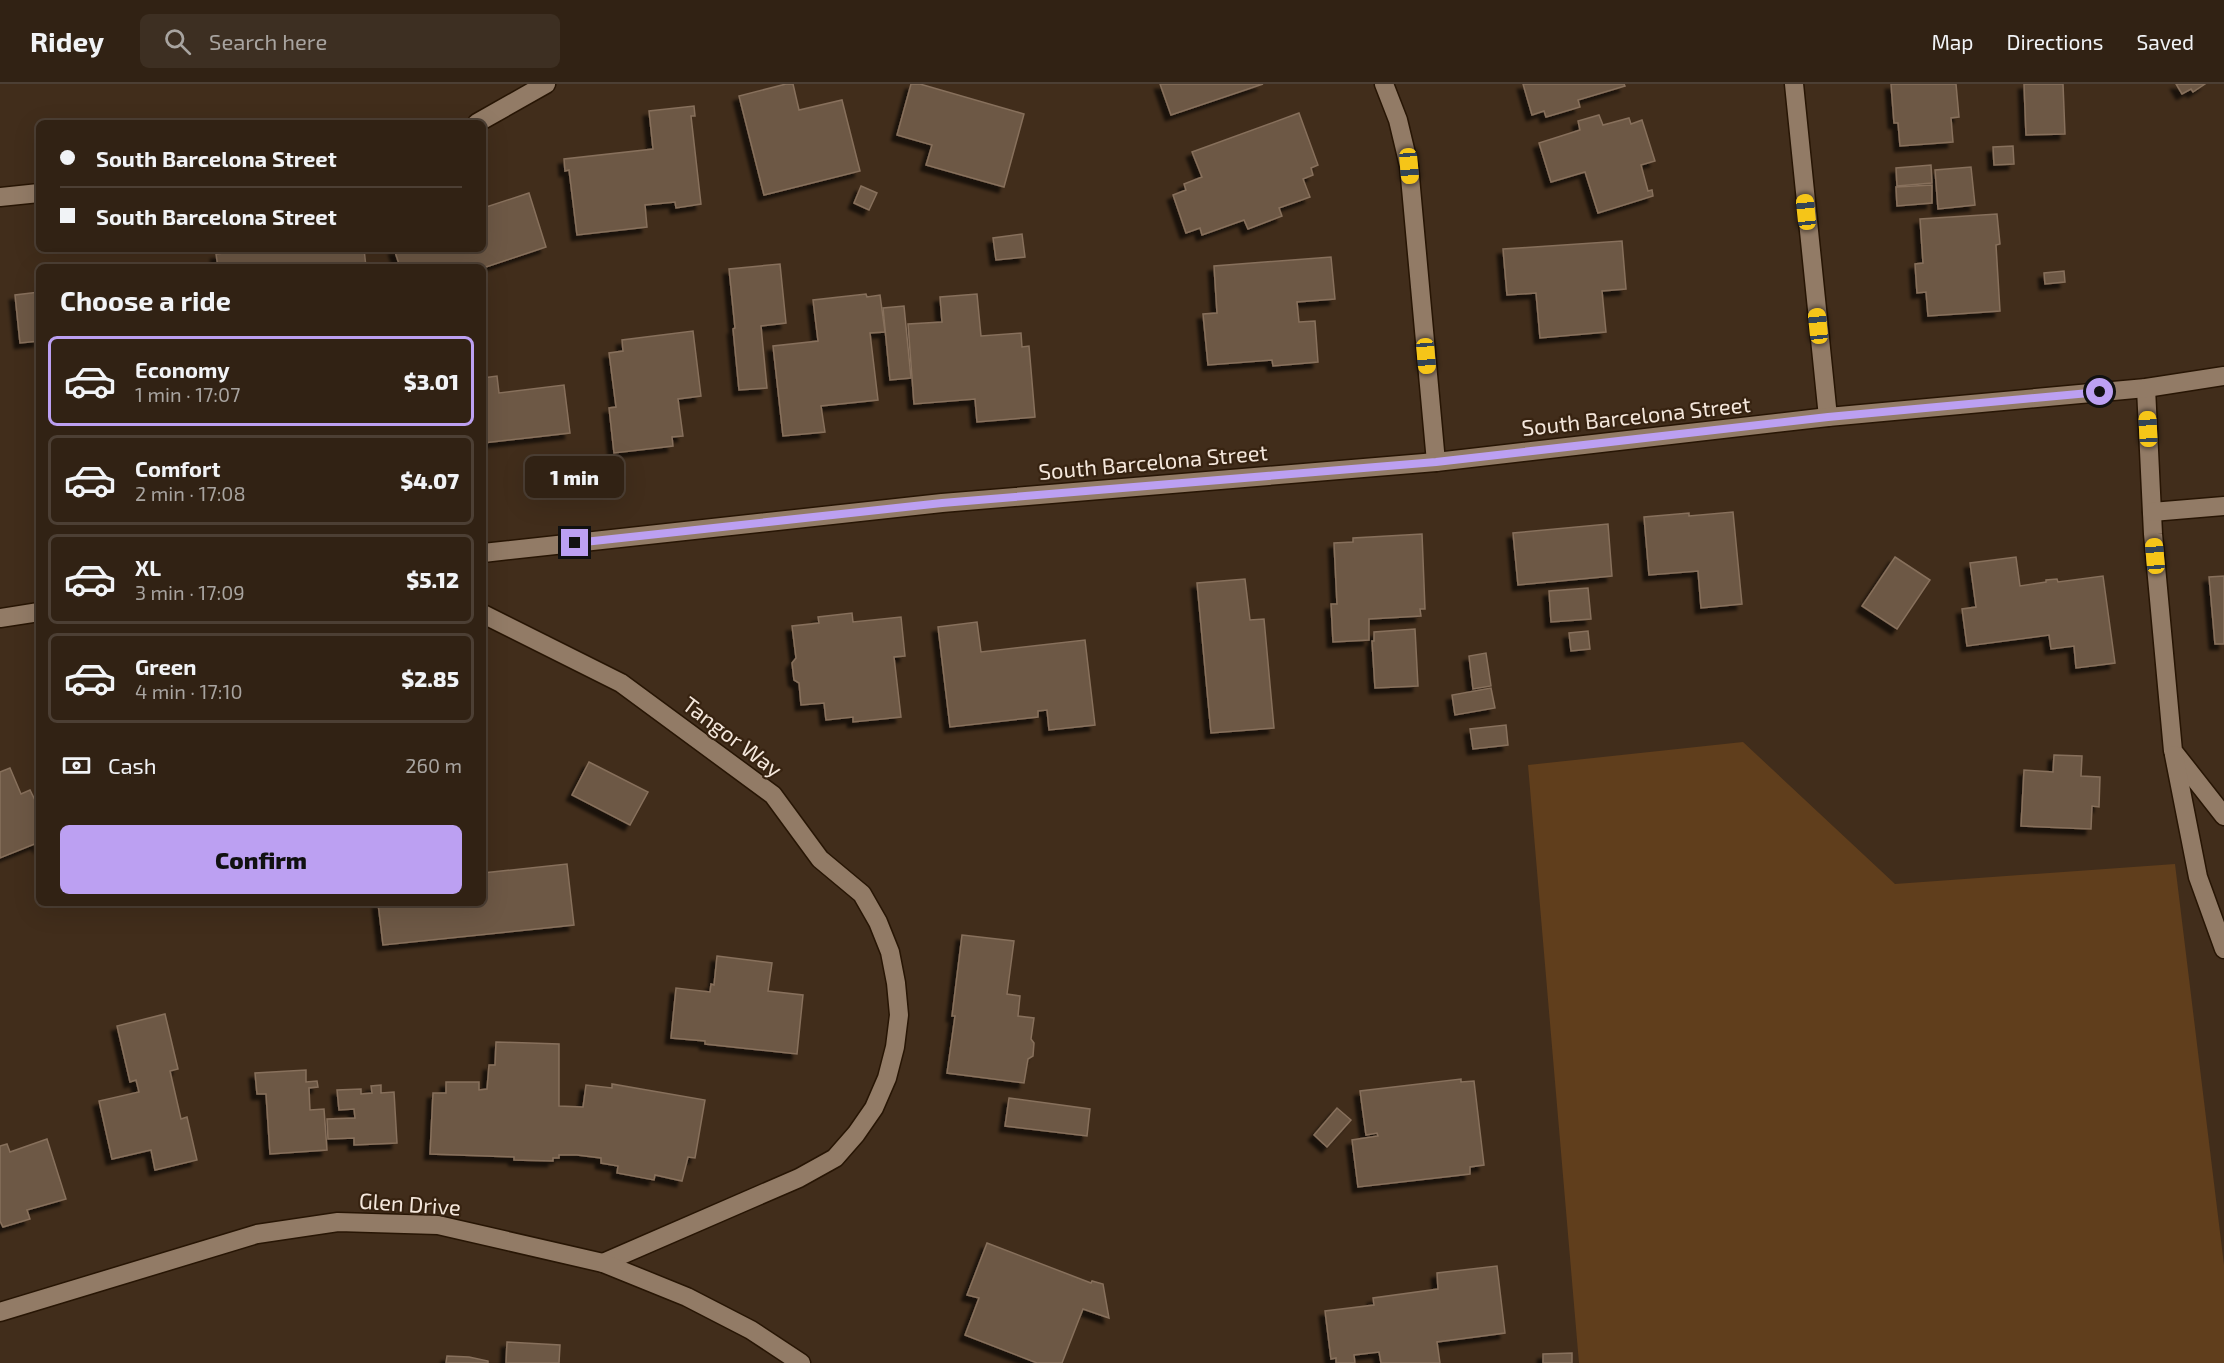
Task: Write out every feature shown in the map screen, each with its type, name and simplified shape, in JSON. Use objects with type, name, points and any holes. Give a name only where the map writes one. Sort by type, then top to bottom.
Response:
[{"type":"street","points":[[482,120],[546,84]]},
{"type":"street","points":[[1384,84],[1398,120],[1409,166],[1436,462]]},
{"type":"street","points":[[1794,84],[1828,417]]},
{"type":"street","points":[[0,198],[36,193]]},
{"type":"street","name":"South Barcelona Street","points":[[486,553],[942,503],[1436,462],[1828,417],[2146,388],[2224,376]]},
{"type":"street","points":[[2146,388],[2152,512],[2173,751],[2198,877],[2224,949]]},
{"type":"street","points":[[2152,512],[2224,506]]},
{"type":"street","points":[[0,618],[36,612]]},
{"type":"street","name":"Tangor Way","points":[[486,616],[621,683],[773,795],[820,859],[862,894],[878,922],[890,952],[896,983],[898,1015],[895,1047],[887,1078],[874,1108],[856,1134],[834,1158],[799,1178],[603,1263]]},
{"type":"street","points":[[2173,751],[2224,816]]},
{"type":"street","name":"Glen Drive","points":[[0,1312],[257,1234],[338,1222],[438,1225],[603,1263],[687,1297],[750,1330],[801,1363]]},
{"type":"shaded area","points":[[1743,742],[1895,884],[2175,864],[2224,1265],[2224,1363],[1579,1363],[1528,765]]},
{"type":"building","points":[[793,84],[799,110],[842,100],[860,171],[764,195],[739,96]]},
{"type":"building","points":[[911,84],[920,84],[1024,114],[1004,187],[926,165],[932,145],[897,135]]},
{"type":"building","points":[[1160,84],[1263,84],[1171,115]]},
{"type":"building","points":[[1523,84],[1624,84],[1625,86],[1578,100],[1580,107],[1546,117],[1544,111],[1532,115]]},
{"type":"building","points":[[1891,84],[1956,84],[1959,117],[1951,118],[1953,142],[1900,146],[1898,123],[1894,123]]},
{"type":"building","points":[[2024,84],[2063,84],[2065,134],[2026,135]]},
{"type":"building","points":[[2176,84],[2205,84],[2193,92],[2191,89],[2182,94]]},
{"type":"building","points":[[694,106],[695,116],[691,116],[701,204],[676,208],[675,202],[645,205],[647,227],[577,235],[569,170],[565,171],[564,159],[653,149],[649,111]]},
{"type":"building","points":[[1299,113],[1318,165],[1311,168],[1313,175],[1303,179],[1310,197],[1279,208],[1282,216],[1248,229],[1244,220],[1202,235],[1200,228],[1186,233],[1173,195],[1186,190],[1184,184],[1202,177],[1192,152]]},
{"type":"building","points":[[1599,115],[1603,125],[1629,118],[1631,124],[1642,120],[1655,161],[1641,165],[1648,191],[1652,190],[1653,196],[1598,213],[1585,172],[1551,182],[1539,143],[1580,130],[1578,121]]},
{"type":"building","points":[[2013,146],[2014,164],[1994,165],[1993,147]]},
{"type":"building","points":[[1931,165],[1932,183],[1897,186],[1896,168]]},
{"type":"building","points":[[1971,167],[1975,205],[1938,209],[1935,170]]},
{"type":"building","points":[[1932,185],[1932,203],[1897,206],[1896,187]]},
{"type":"building","points":[[861,186],[877,193],[869,210],[854,203]]},
{"type":"building","points":[[529,193],[546,247],[486,267],[486,264],[399,264],[395,252],[486,252],[486,207]]},
{"type":"building","points":[[1997,214],[2000,244],[1996,245],[2000,311],[1928,316],[1926,292],[1917,293],[1915,264],[1923,263],[1920,219]]},
{"type":"building","points":[[1022,234],[1025,257],[996,260],[993,238]]},
{"type":"building","points":[[1622,241],[1626,289],[1602,291],[1606,332],[1540,338],[1536,293],[1507,295],[1503,249]]},
{"type":"building","points":[[364,252],[366,264],[218,264],[216,254]]},
{"type":"building","points":[[1331,257],[1335,299],[1297,302],[1299,322],[1315,321],[1318,362],[1273,366],[1272,360],[1208,365],[1203,314],[1217,313],[1214,266]]},
{"type":"building","points":[[780,264],[786,323],[761,326],[767,388],[739,390],[729,269]]},
{"type":"building","points":[[2064,271],[2065,282],[2045,284],[2044,273]]},
{"type":"building","points":[[36,292],[36,341],[20,343],[15,295]]},
{"type":"building","points":[[866,294],[867,297],[880,295],[885,332],[870,333],[878,400],[821,406],[825,432],[783,436],[773,346],[818,341],[813,300]]},
{"type":"building","points":[[977,294],[981,336],[1021,333],[1022,347],[1029,346],[1035,417],[977,422],[975,399],[914,404],[908,324],[942,322],[940,297]]},
{"type":"building","points":[[904,306],[911,378],[890,380],[883,308]]},
{"type":"building","points":[[693,331],[701,396],[678,399],[683,436],[672,437],[673,446],[614,453],[609,408],[616,407],[609,353],[623,351],[622,340]]},
{"type":"building","points":[[497,376],[499,393],[564,385],[570,433],[486,443],[486,378]]},
{"type":"building","points":[[1733,512],[1742,604],[1701,608],[1698,571],[1649,575],[1644,517]]},
{"type":"building","points":[[1608,524],[1612,576],[1518,585],[1513,533]]},
{"type":"building","points":[[1422,534],[1425,609],[1420,609],[1421,616],[1369,619],[1369,640],[1333,642],[1331,604],[1337,604],[1334,543],[1353,542],[1353,538]]},
{"type":"building","points":[[1895,557],[1930,580],[1897,629],[1862,606]]},
{"type":"building","points":[[2016,557],[2020,586],[2046,582],[2046,580],[2057,579],[2058,582],[2103,576],[2115,663],[2076,668],[2074,646],[2051,649],[2049,635],[1967,646],[1962,609],[1976,607],[1970,563]]},
{"type":"building","points":[[2224,576],[2224,644],[2215,644],[2209,577]]},
{"type":"building","points":[[1245,579],[1250,620],[1264,619],[1274,728],[1211,733],[1197,583]]},
{"type":"building","points":[[1588,588],[1591,619],[1551,622],[1549,591]]},
{"type":"building","points":[[852,613],[853,622],[901,617],[905,656],[894,657],[901,717],[853,722],[853,717],[826,720],[824,703],[801,705],[799,683],[794,680],[792,663],[796,658],[792,626],[819,623],[818,617]]},
{"type":"building","points":[[977,622],[981,652],[1085,640],[1095,725],[1049,730],[1047,710],[1038,711],[1038,717],[950,727],[938,627]]},
{"type":"building","points":[[1415,629],[1418,686],[1375,688],[1372,641],[1374,641],[1374,632]]},
{"type":"building","points":[[1588,631],[1590,649],[1571,651],[1569,633]]},
{"type":"building","points":[[1486,653],[1491,686],[1473,689],[1469,656]]},
{"type":"building","points":[[1491,688],[1495,708],[1455,715],[1452,695]]},
{"type":"building","points":[[1506,725],[1508,745],[1473,749],[1470,729]]},
{"type":"building","points":[[2054,755],[2082,756],[2081,776],[2100,777],[2099,807],[2092,806],[2091,829],[2021,826],[2024,770],[2053,772]]},
{"type":"building","points":[[589,762],[648,792],[630,825],[572,795]]},
{"type":"building","points":[[10,768],[21,794],[30,790],[36,802],[36,843],[0,858],[0,772]]},
{"type":"building","points":[[567,864],[574,925],[383,945],[378,906],[486,906],[486,873]]},
{"type":"building","points":[[962,935],[1014,941],[1007,994],[1020,996],[1018,1016],[1034,1018],[1031,1039],[1034,1043],[1033,1056],[1028,1059],[1024,1083],[947,1073]]},
{"type":"building","points":[[717,956],[772,963],[768,991],[803,995],[797,1054],[671,1038],[676,988],[710,992],[711,984],[714,985]]},
{"type":"building","points":[[165,1014],[178,1069],[170,1071],[181,1119],[187,1117],[197,1160],[155,1170],[151,1150],[112,1159],[99,1101],[139,1092],[136,1080],[130,1082],[117,1026]]},
{"type":"building","points":[[496,1042],[559,1044],[559,1106],[583,1107],[586,1085],[612,1088],[612,1084],[705,1100],[695,1158],[688,1157],[682,1181],[655,1175],[654,1180],[617,1173],[618,1166],[601,1163],[601,1158],[577,1155],[559,1155],[559,1158],[553,1158],[553,1161],[430,1154],[433,1093],[446,1093],[446,1082],[479,1082],[479,1090],[487,1089],[489,1065],[495,1065]]},
{"type":"building","points":[[306,1070],[306,1082],[317,1081],[318,1087],[309,1088],[310,1110],[324,1109],[327,1150],[270,1154],[266,1094],[257,1094],[255,1073]]},
{"type":"building","points":[[1461,1079],[1461,1082],[1474,1081],[1484,1165],[1470,1167],[1470,1174],[1358,1187],[1352,1140],[1378,1136],[1377,1133],[1366,1135],[1360,1091]]},
{"type":"building","points":[[381,1085],[381,1093],[394,1092],[397,1143],[354,1145],[354,1138],[328,1139],[327,1119],[355,1118],[354,1109],[339,1110],[337,1090],[361,1089],[361,1094],[372,1093],[371,1086]]},
{"type":"building","points":[[1009,1098],[1090,1109],[1087,1136],[1005,1126]]},
{"type":"building","points":[[1337,1108],[1351,1120],[1327,1147],[1314,1135]]},
{"type":"building","points":[[47,1139],[66,1199],[27,1210],[30,1219],[3,1227],[0,1221],[0,1146],[7,1144],[10,1152]]},
{"type":"building","points":[[987,1243],[1091,1283],[1092,1281],[1103,1284],[1109,1318],[1083,1309],[1062,1363],[1037,1363],[965,1335],[979,1298],[967,1295]]},
{"type":"building","points":[[1497,1266],[1505,1333],[1437,1342],[1440,1363],[1381,1363],[1379,1352],[1354,1355],[1355,1363],[1336,1363],[1336,1358],[1331,1359],[1325,1311],[1374,1305],[1373,1298],[1438,1289],[1437,1273]]},
{"type":"building","points":[[507,1342],[560,1345],[559,1363],[506,1363]]},
{"type":"building","points":[[1572,1353],[1572,1363],[1543,1363],[1543,1354]]},
{"type":"building","points":[[447,1356],[469,1357],[488,1361],[488,1363],[446,1363]]},
{"type":"route","points":[[575,543],[942,503],[1436,462],[1828,417],[2100,392]]}]
